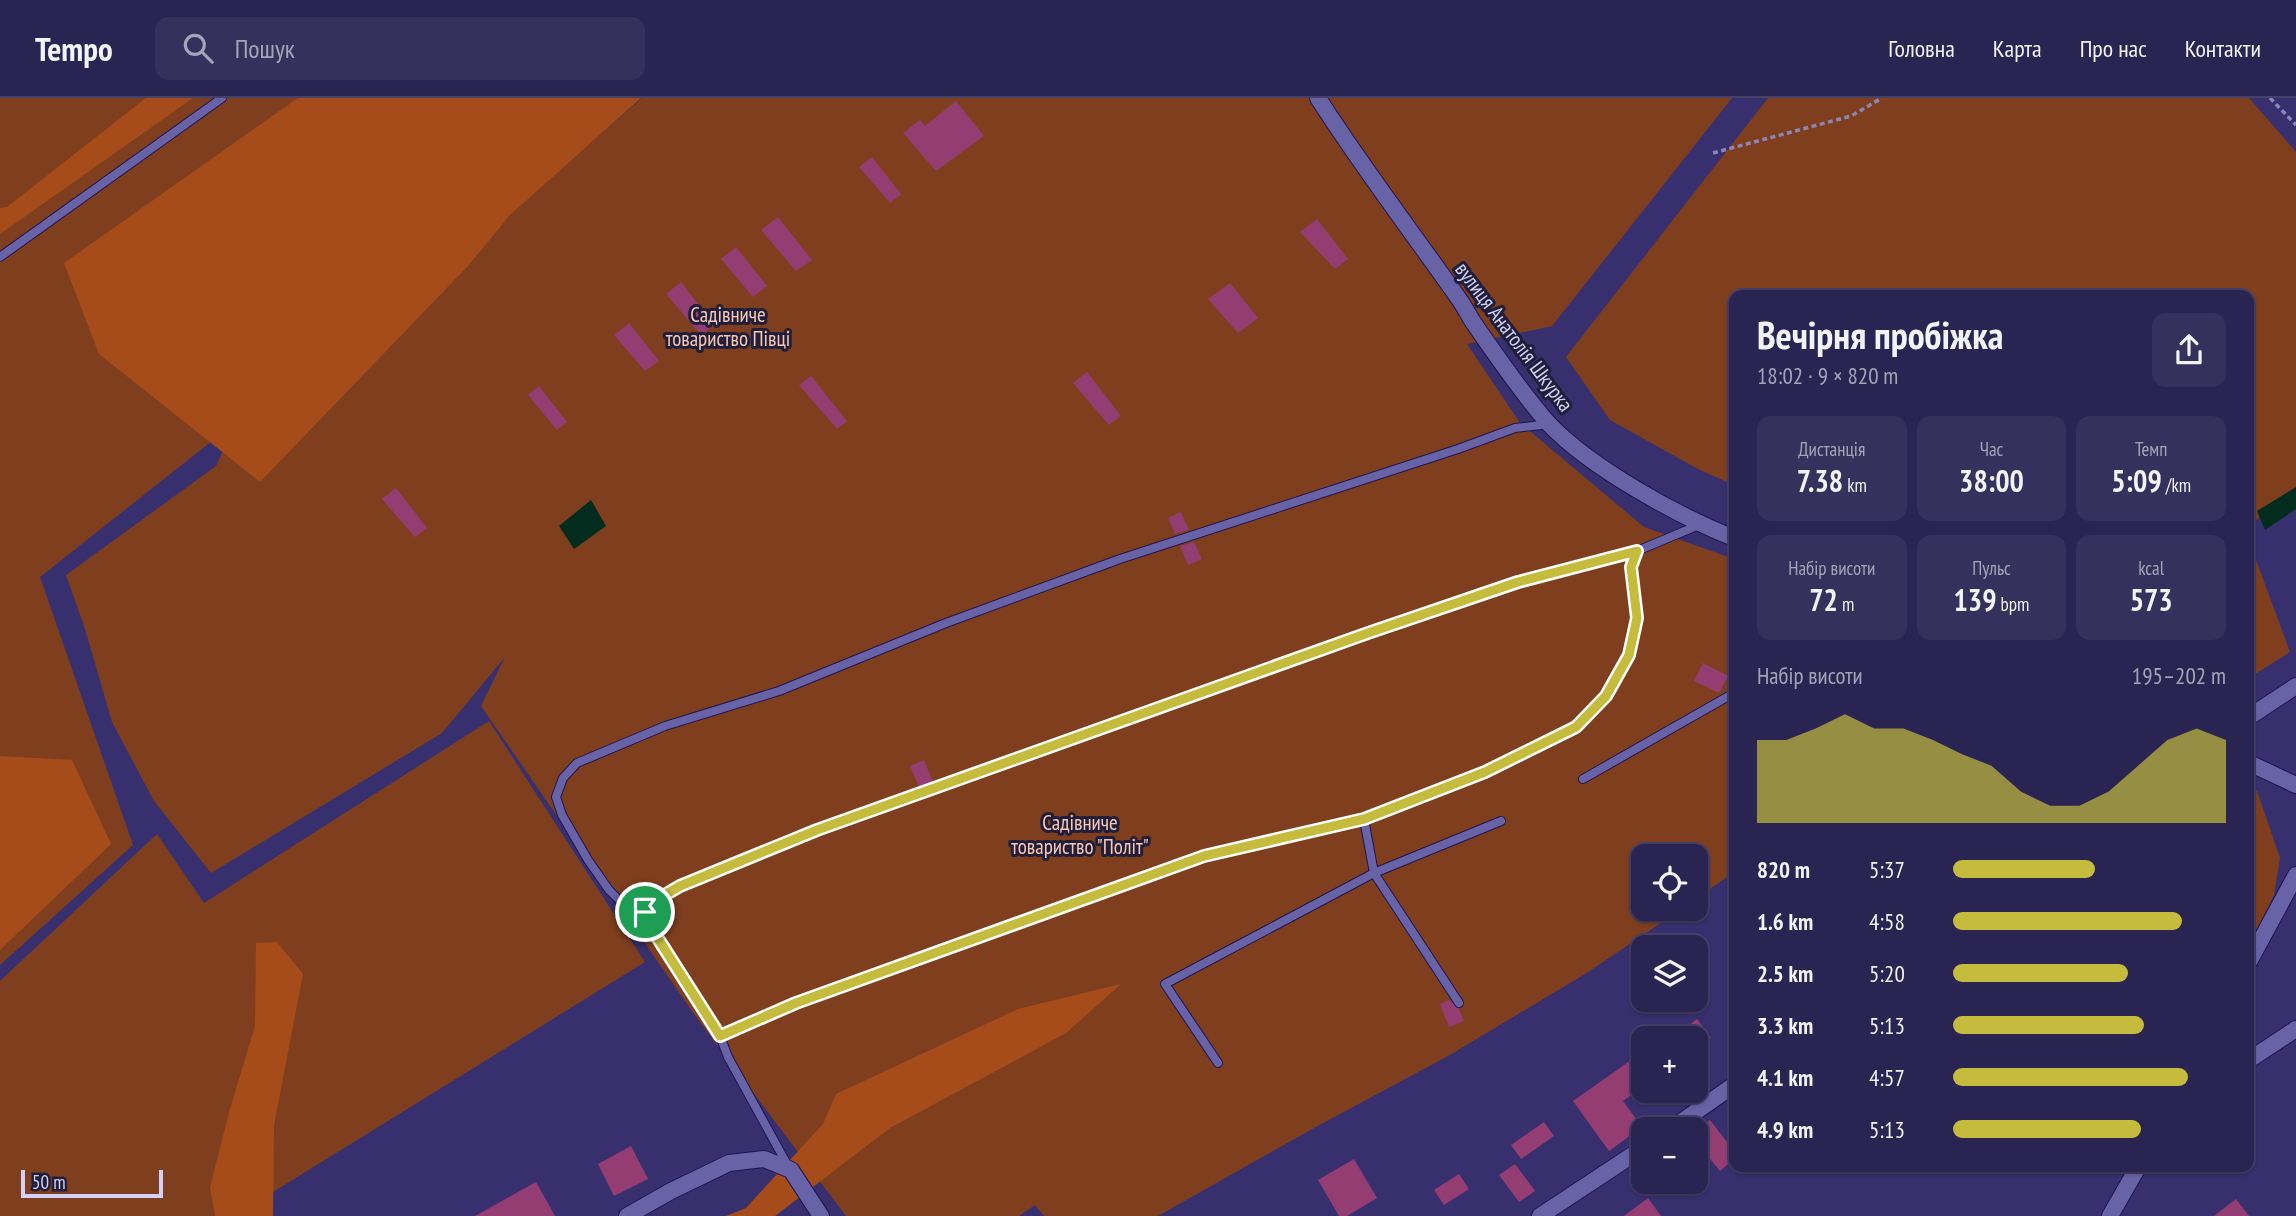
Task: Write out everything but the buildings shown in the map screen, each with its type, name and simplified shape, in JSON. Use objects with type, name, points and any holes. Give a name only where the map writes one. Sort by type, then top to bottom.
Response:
[{"type":"street","name":"вулиця Анатолія Шкурка","points":[[1318,98],[1391,207],[1461,301],[1506,369],[1550,424],[1594,461],[1699,525],[1729,536]]},
{"type":"street","points":[[2254,714],[2296,686]]},
{"type":"street","points":[[2254,765],[2296,785]]},
{"type":"street","points":[[2254,953],[2296,874]]},
{"type":"street","points":[[2254,1057],[2296,1029]]},
{"type":"street","points":[[1688,1117],[1729,1088]]},
{"type":"street","points":[[1540,1216],[1631,1156]]},
{"type":"street","points":[[627,1216],[729,1163],[764,1159],[791,1170],[821,1216]]},
{"type":"street","points":[[2110,1216],[2135,1172]]},
{"type":"lane","points":[[0,257],[222,98]]},
{"type":"lane","points":[[645,912],[623,904],[609,890],[562,815],[556,797],[563,778],[577,764],[665,726],[779,691],[946,623],[1120,559],[1458,449],[1514,428],[1550,424]]},
{"type":"lane","points":[[645,912],[651,903],[680,886],[817,830],[1320,649],[1518,582],[1637,551],[1699,525]]},
{"type":"lane","points":[[720,1036],[796,1003],[1204,856],[1364,819],[1485,772],[1576,727],[1606,696],[1629,655],[1637,618],[1631,567],[1637,551]]},
{"type":"lane","points":[[1583,779],[1729,696]]},
{"type":"lane","points":[[1364,819],[1374,873],[1459,1003]]},
{"type":"lane","points":[[1217,1063],[1166,984],[1374,873],[1501,821]]},
{"type":"lane","points":[[645,912],[650,926],[720,1036],[728,1057],[791,1170]]},
{"type":"path","points":[[1713,153],[1851,116],[1882,98]]},
{"type":"path","points":[[2270,98],[2296,125]]},
{"type":"green space","points":[[0,98],[540,98],[579,153],[642,98],[1732,98],[1552,326],[1467,344],[1520,423],[1644,527],[1729,557],[1729,876],[1708,890],[1708,844],[1631,844],[1631,921],[1664,921],[1643,935],[1631,935],[1631,943],[1585,974],[1448,1056],[1158,1216],[1044,1216],[1035,1205],[1019,1216],[846,1216],[694,1014],[481,706],[505,657],[442,733],[211,873],[154,801],[112,722],[66,575],[216,466],[236,422],[40,577],[133,845],[0,965]]},
{"type":"green space","points":[[1768,98],[2249,98],[2296,152],[2296,488],[2254,522],[2254,290],[1729,290],[1729,483],[1700,470],[1610,420],[1566,357]]},
{"type":"green space","points":[[2254,555],[2290,652],[2254,675]]},
{"type":"green space","points":[[489,721],[645,962],[234,1216],[0,1216],[0,981],[157,834],[204,903]]},
{"type":"green space","points":[[2254,790],[2257,791],[2280,858],[2274,895],[2254,936]]},
{"type":"shaded area","points":[[146,98],[193,98],[0,234],[0,208],[7,207]]},
{"type":"shaded area","points":[[298,98],[641,98],[510,215],[467,267],[260,482],[99,354],[64,263]]},
{"type":"shaded area","points":[[2296,487],[2296,509],[2265,530],[2257,511]]},
{"type":"shaded area","points":[[591,500],[606,526],[574,549],[559,526]]},
{"type":"shaded area","points":[[0,756],[72,760],[111,844],[0,950]]},
{"type":"shaded area","points":[[277,942],[303,974],[274,1125],[273,1216],[215,1216],[210,1187],[255,1026],[256,943]]},
{"type":"shaded area","points":[[1121,984],[1066,1033],[890,1128],[775,1216],[726,1216],[746,1208],[823,1124],[836,1094],[1018,1009]]},
{"type":"route","points":[[1637,551],[1631,567],[1637,618],[1629,655],[1606,696],[1576,727],[1485,772],[1364,819],[1204,856],[796,1003],[720,1036],[650,926],[645,912],[651,903],[680,886],[817,830],[1293,658],[1518,582],[1637,551]]},
{"type":"park label","name":"Садівниче товариство Півці","points":[[728,327]]},
{"type":"park label","name":"Садівниче товариство \"Політ\"","points":[[1080,835]]}]
